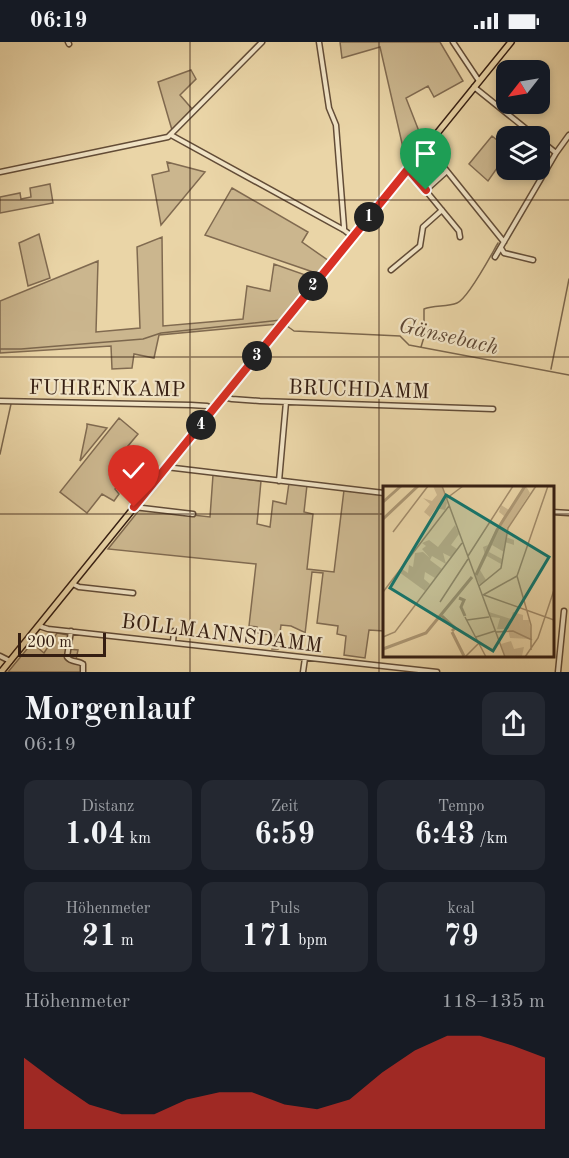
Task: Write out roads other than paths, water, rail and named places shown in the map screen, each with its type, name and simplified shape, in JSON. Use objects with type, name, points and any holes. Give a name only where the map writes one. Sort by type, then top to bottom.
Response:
[{"type":"main road","points":[[1,672],[511,42]]},
{"type":"street","points":[[0,172],[164,139],[171,135],[261,42]]},
{"type":"street","points":[[320,42],[329,108],[336,125],[344,230]]},
{"type":"street","points":[[453,42],[479,81]]},
{"type":"street","points":[[474,87],[523,126]]},
{"type":"street","points":[[171,135],[344,230],[352,237]]},
{"type":"street","points":[[495,257],[569,135]]},
{"type":"street","points":[[550,148],[556,153]]},
{"type":"street","points":[[430,150],[504,242]]},
{"type":"street","points":[[408,169],[459,231],[460,237]]},
{"type":"street","points":[[426,190],[447,171]]},
{"type":"street","points":[[391,270],[418,249],[423,227],[442,210]]},
{"type":"street","points":[[501,247],[504,253],[533,260]]},
{"type":"street","name":"BRUCHDAMM","points":[[223,397],[286,402],[494,409]]},
{"type":"street","name":"FUHRENKAMP","points":[[0,401],[207,406],[213,409]]},
{"type":"street","points":[[279,481],[286,402]]},
{"type":"street","points":[[166,467],[383,493]]},
{"type":"street","points":[[134,507],[193,514]]},
{"type":"street","points":[[554,512],[569,513]]},
{"type":"street","points":[[73,584],[78,587],[133,593]]},
{"type":"street","points":[[558,672],[564,611]]},
{"type":"street","name":"BOLLMANNSDAMM","points":[[38,626],[48,629],[437,672]]},
{"type":"street","points":[[71,631],[67,657],[71,661],[83,664],[83,672]]},
{"type":"street","points":[[173,642],[174,631]]},
{"type":"street","points":[[0,656],[10,661]]},
{"type":"street","points":[[303,672],[305,658]]},
{"type":"waterway","points":[[421,347],[424,337],[424,309],[453,304],[462,300],[498,243]]},
{"type":"waterway","points":[[551,369],[569,279]]},
{"type":"waterway","name":"Gänsebach","points":[[0,349],[143,339],[161,333],[281,320]]},
{"type":"waterway","name":"Gänsebach","points":[[287,326],[294,331],[400,336],[409,345],[569,375]]},
{"type":"waterway","points":[[0,454],[11,404]]}]
